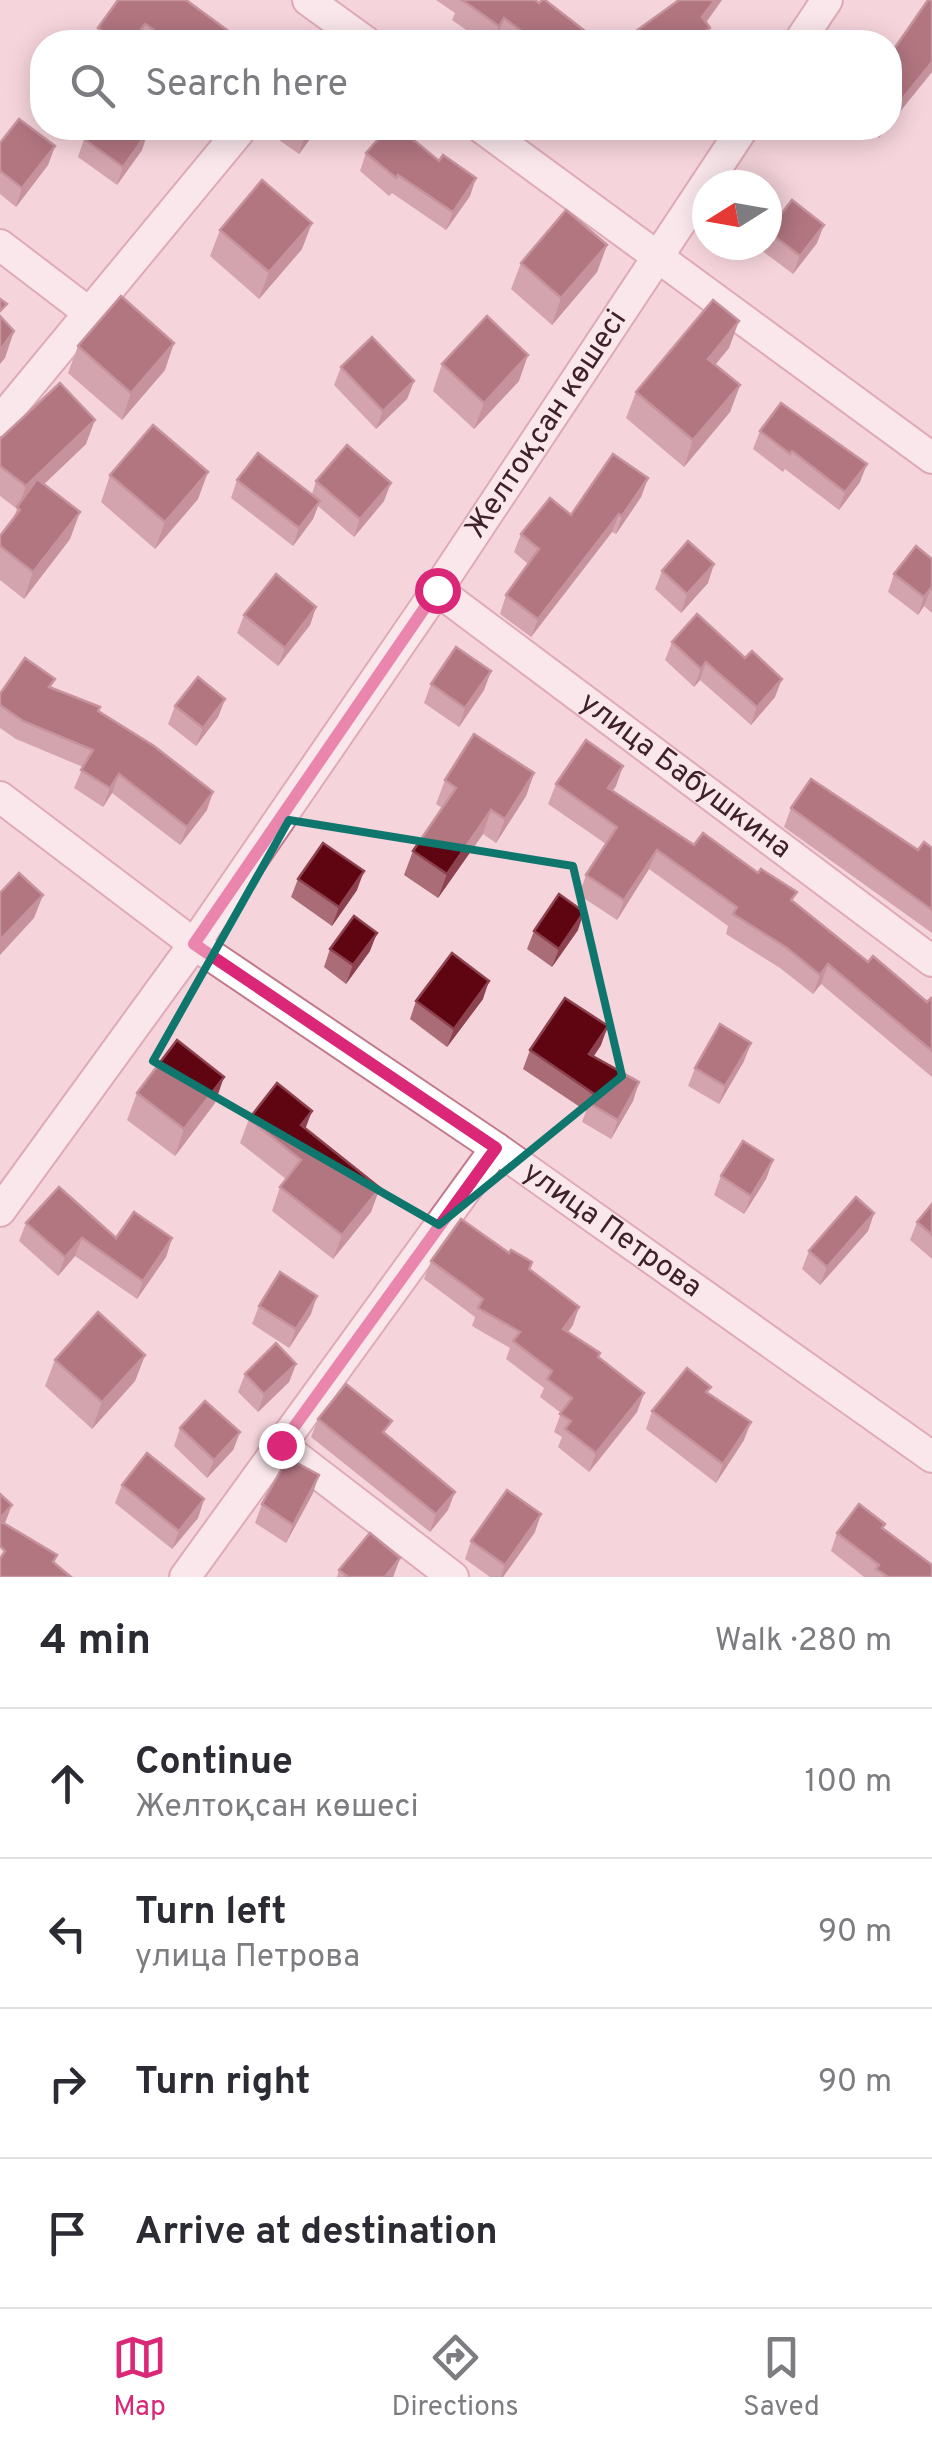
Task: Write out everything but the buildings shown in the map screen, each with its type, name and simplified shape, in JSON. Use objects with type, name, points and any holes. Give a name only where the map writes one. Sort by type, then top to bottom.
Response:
[{"type":"street","points":[[308,0],[323,30]]},
{"type":"street","points":[[807,30],[827,0]]},
{"type":"street","points":[[0,421],[232,140]]},
{"type":"street","points":[[498,140],[932,458]]},
{"type":"street","name":"Желтоқсан көшесі","points":[[0,1211],[194,944],[437,590],[735,140]]},
{"type":"street","points":[[0,244],[88,312]]},
{"type":"street","name":"улица Бабушкина","points":[[437,590],[932,961]]},
{"type":"street","name":"улица Петрова","points":[[0,797],[194,944],[496,1148],[932,1457]]},
{"type":"street","points":[[185,1577],[496,1148]]},
{"type":"street","points":[[281,1445],[452,1577]]},
{"type":"highlighted area","points":[[289,820],[573,866],[622,1076],[439,1225],[153,1061]]},
{"type":"route","points":[[281,1445],[496,1148],[194,944],[437,590]]}]
